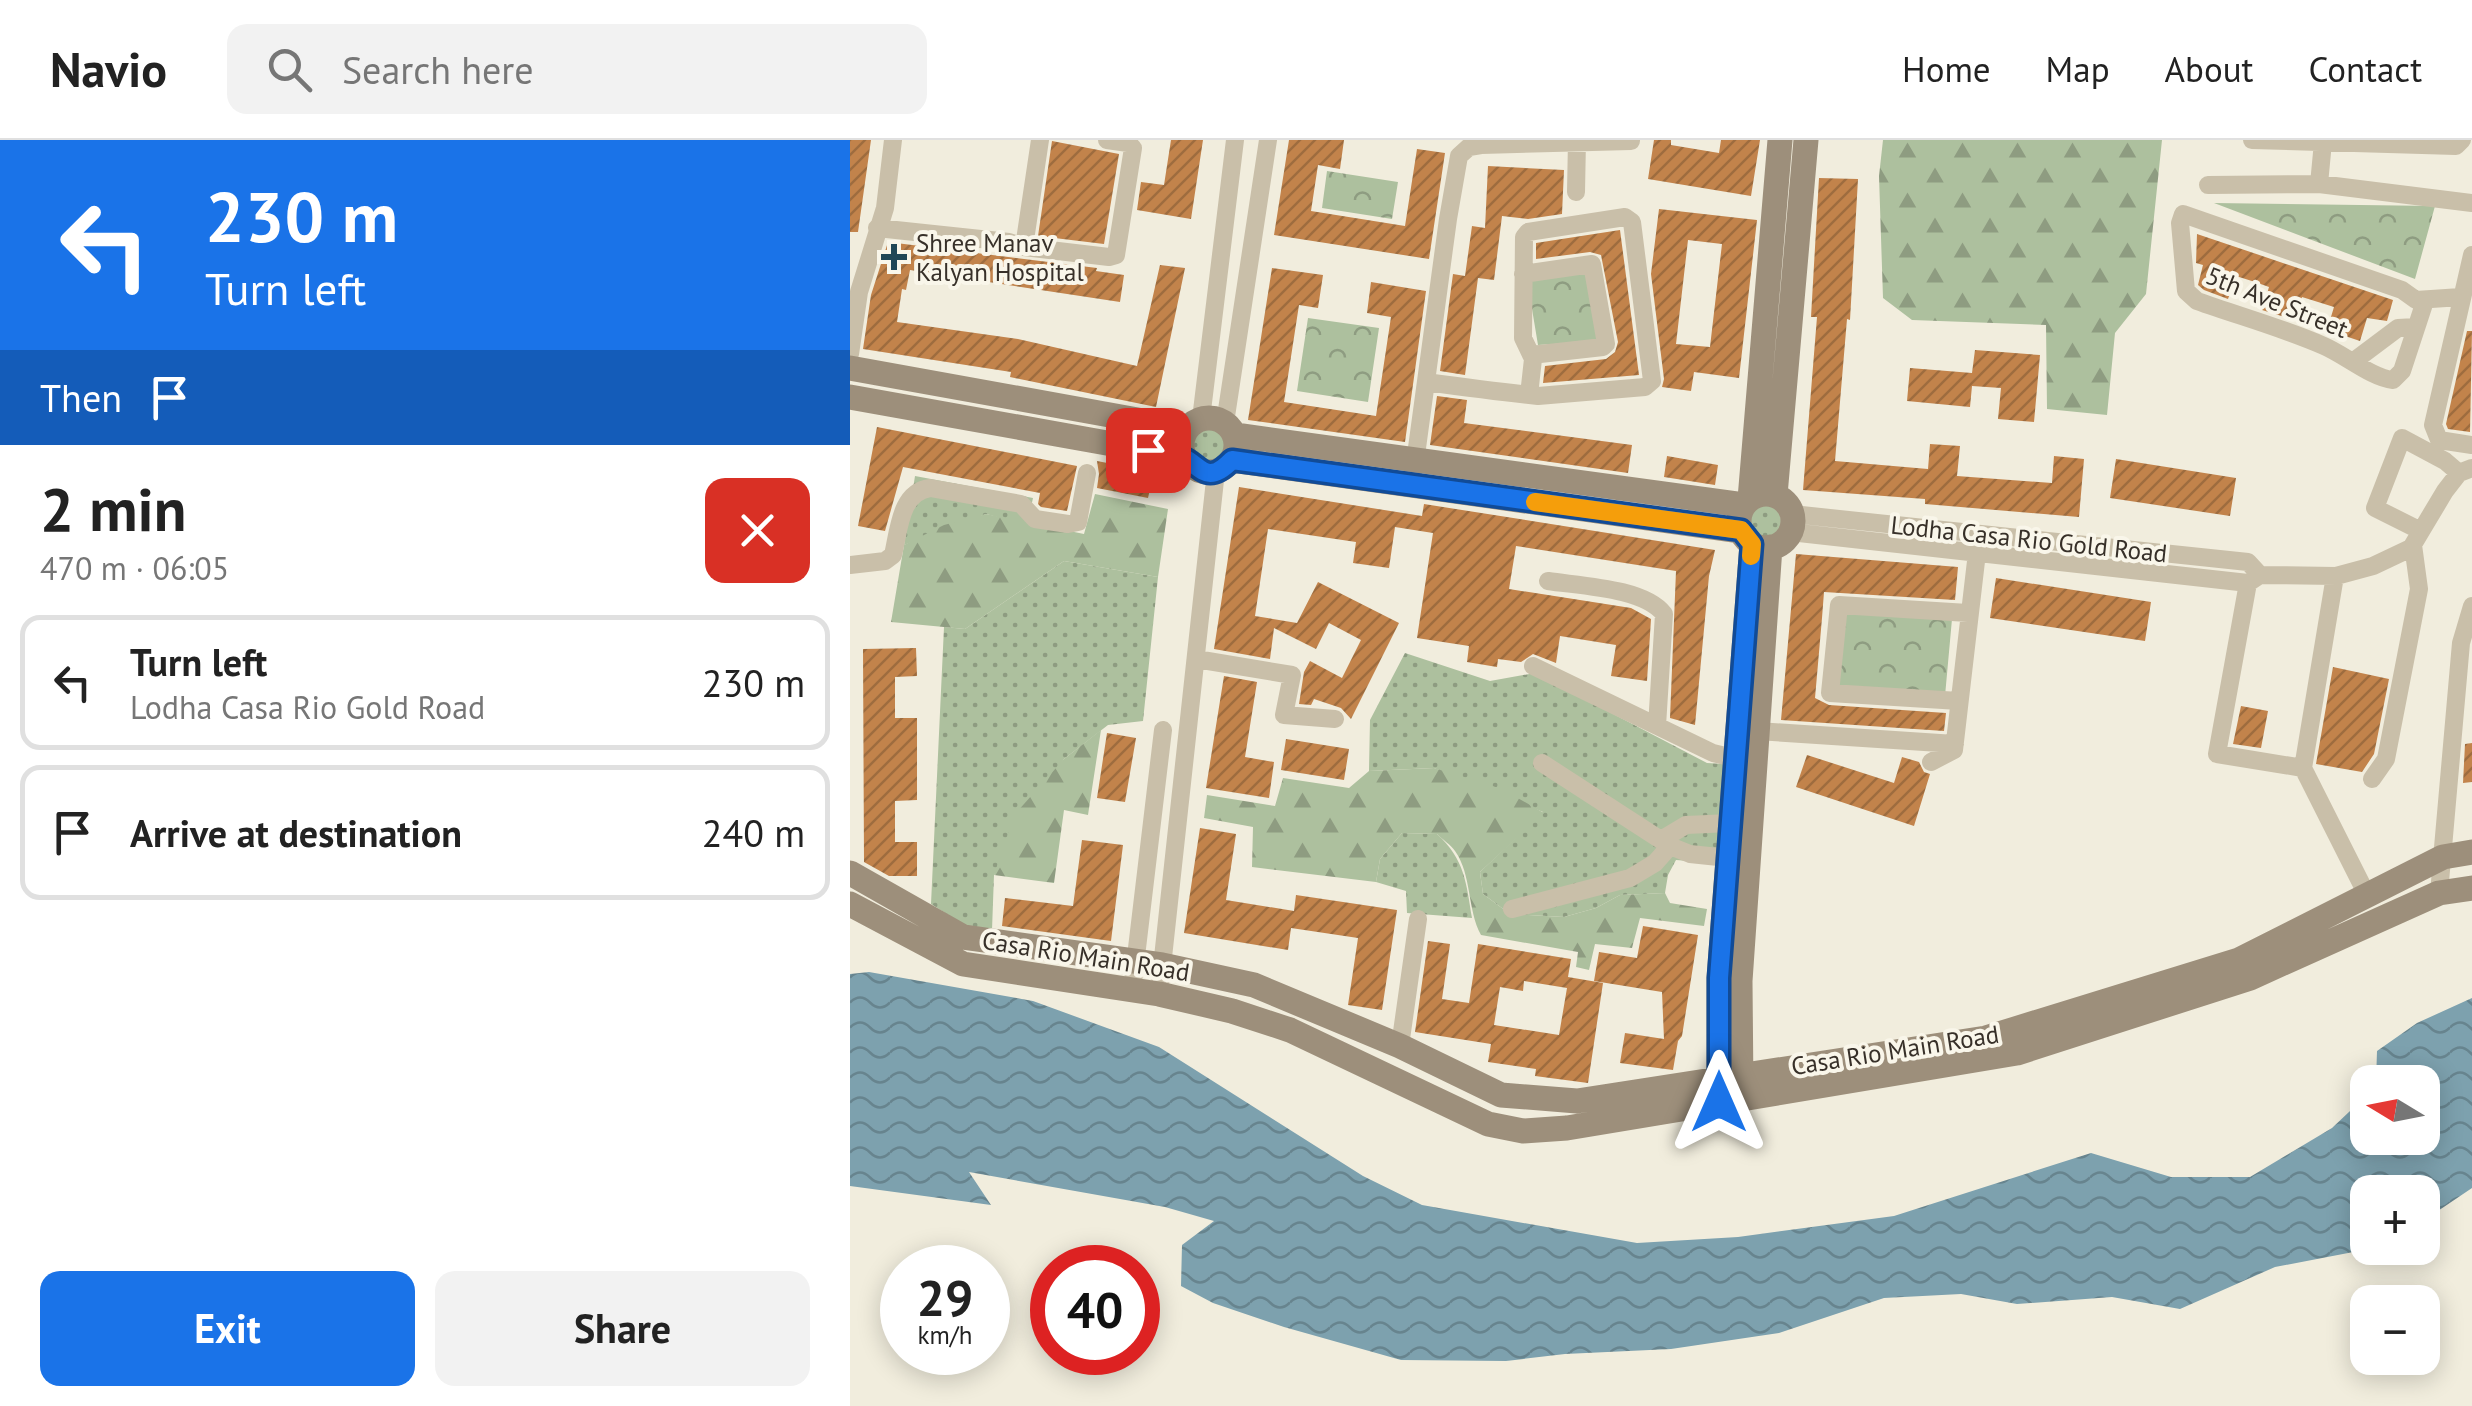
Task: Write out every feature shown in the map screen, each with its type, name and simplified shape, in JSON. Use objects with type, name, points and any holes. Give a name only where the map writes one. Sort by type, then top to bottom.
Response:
[{"type":"street","points":[[850,354],[859,292],[885,208],[893,140]]},
{"type":"street","points":[[1024,248],[1040,140]]},
{"type":"street","points":[[877,228],[1009,242],[1024,248],[1116,255],[1133,148],[1128,143],[1107,140]]},
{"type":"street","points":[[1159,994],[1216,440],[1220,250],[1235,140]]},
{"type":"street","points":[[1216,440],[1268,140]]},
{"type":"street","points":[[1745,761],[1757,731],[1780,140]]},
{"type":"street","points":[[1731,955],[1764,521],[1806,140]]},
{"type":"street","points":[[2252,140],[2456,146],[2462,140]]},
{"type":"street","points":[[1576,192],[1577,141]]},
{"type":"street","points":[[1414,472],[1460,156],[1469,147],[1481,145],[1631,141]]},
{"type":"street","points":[[2319,184],[2323,142]]},
{"type":"street","points":[[2208,185],[2319,184],[2472,202]]},
{"type":"street","name":"5th Ave Street","points":[[2183,214],[2402,290],[2416,300],[2424,300],[2402,371],[2393,380],[2381,379],[2324,346],[2198,301],[2186,291],[2180,223],[2183,214]]},
{"type":"street","points":[[1426,382],[1529,395],[1645,387],[1652,380],[1632,222],[1625,217],[1528,232],[1524,237],[1523,338],[1531,355],[1529,395]]},
{"type":"street","points":[[1220,250],[1250,255]]},
{"type":"street","points":[[2472,255],[2433,425],[2439,440],[2472,445]]},
{"type":"street","points":[[1523,274],[1592,264],[1606,344],[1531,355]]},
{"type":"street","points":[[2424,300],[2462,297]]},
{"type":"street","points":[[2354,361],[2398,328],[2416,327]]},
{"type":"street","name":"Lodha Casa Rio Gold Road","points":[[850,368],[1216,440],[1414,472],[1764,521],[1978,543],[2254,579],[2334,576],[2373,566],[2416,537],[2466,470]]},
{"type":"street","name":"Lodha Casa Rio Gold Road","points":[[850,397],[1185,457],[1195,469],[1216,440]]},
{"type":"street","points":[[2372,779],[2386,758],[2418,589],[2416,537],[2375,508],[2402,438],[2466,470]]},
{"type":"street","points":[[850,564],[885,560],[893,555],[908,498],[917,490],[930,488],[1021,504],[1035,519],[1068,524],[1078,522],[1087,473]]},
{"type":"street","points":[[1930,762],[1951,753],[1954,744],[1978,543]]},
{"type":"street","points":[[2334,576],[2303,768],[2367,895]]},
{"type":"street","points":[[2254,579],[2218,754],[2303,768]]},
{"type":"street","points":[[1548,581],[1640,596],[1656,603],[1664,614],[1657,726]]},
{"type":"street","points":[[1959,701],[1830,693],[1839,605],[1968,613]]},
{"type":"street","points":[[2440,893],[2461,643],[2472,606]]},
{"type":"street","points":[[1196,660],[1292,675],[1284,715],[1335,719]]},
{"type":"street","points":[[1534,666],[1657,726],[1745,761]]},
{"type":"street","points":[[1132,990],[1163,730]]},
{"type":"street","points":[[1757,731],[1954,744]]},
{"type":"street","points":[[1542,763],[1665,843],[1690,854],[1728,858]]},
{"type":"street","points":[[1730,1088],[1728,858],[1730,823],[1743,788]]},
{"type":"street","points":[[1512,908],[1630,878],[1655,863],[1665,843],[1686,826],[1730,823]]},
{"type":"street","name":"Casa Rio Main Road","points":[[850,904],[963,964],[1159,994],[1290,1030],[1445,1106],[1488,1124],[1523,1131],[1567,1128],[1730,1088],[1986,1038],[2240,960],[2443,857],[2472,852]]},
{"type":"street","name":"Casa Rio Main Road","points":[[850,873],[962,936],[1162,965],[1254,985],[1400,1046],[1471,1083],[1518,1099],[1577,1102],[1982,1062],[2250,978],[2440,893],[2472,888]]},
{"type":"street","points":[[1400,1046],[1418,920]]},
{"type":"green space","points":[[1883,140],[2162,140],[2146,294],[2115,333],[2107,415],[2047,409],[2046,325],[1912,320],[1883,298],[1879,176]]},
{"type":"green space","points":[[1327,171],[1398,182],[1392,219],[1322,208]]},
{"type":"green space","points":[[2214,203],[2435,206],[2415,279]]},
{"type":"green space","points":[[1591,267],[1601,341],[1538,345],[1527,279]]},
{"type":"green space","points":[[1308,318],[1379,328],[1368,402],[1297,391]]},
{"type":"green space","points":[[1210,429],[1221,434],[1226,445],[1221,456],[1210,461],[1199,456],[1194,445],[1199,434]]},
{"type":"green space","points":[[915,476],[1033,498],[1027,525],[986,514],[904,545]]},
{"type":"green space","points":[[1095,494],[1168,509],[1158,577],[1064,561],[965,629],[891,622],[904,545],[944,525],[986,514],[1084,534]]},
{"type":"green space","points":[[1765,505],[1776,510],[1781,521],[1776,532],[1765,537],[1754,532],[1749,521],[1754,510]]},
{"type":"green space","points":[[1064,561],[1158,577],[1143,721],[1108,725],[1064,759],[994,875],[992,930],[971,929],[931,904],[944,627],[965,629]]},
{"type":"green space","points":[[1839,608],[1952,619],[1945,696],[1831,685]]},
{"type":"green space","points":[[1405,653],[1490,681],[1535,673],[1707,763],[1724,764],[1716,863],[1676,860],[1665,893],[1620,895],[1596,908],[1564,917],[1510,914],[1483,894],[1480,872],[1543,812],[1434,768],[1369,771],[1370,720]]},
{"type":"green space","points":[[1101,730],[1088,815],[1064,810],[1054,883],[994,875],[1015,814],[1064,759]]},
{"type":"green space","points":[[1434,768],[1502,789],[1544,813],[1480,872],[1483,894],[1510,914],[1564,917],[1596,908],[1620,895],[1665,893],[1670,903],[1707,909],[1704,926],[1640,918],[1632,948],[1595,944],[1589,970],[1576,967],[1578,952],[1481,935],[1460,860],[1437,834],[1402,833],[1380,859],[1376,882],[1252,867],[1253,827],[1204,818],[1207,795],[1275,806],[1283,778],[1349,788],[1369,771]]},
{"type":"green space","points":[[1402,833],[1437,834],[1446,844],[1463,872],[1472,918],[1407,913],[1406,891],[1376,882],[1380,859]]},
{"type":"water","points":[[869,972],[1033,1001],[1159,1047],[1363,1176],[1422,1205],[1637,1243],[1738,1237],[1894,1216],[2091,1153],[2171,1177],[2250,1177],[2332,1128],[2350,1111],[2350,1155],[2440,1155],[2440,1065],[2377,1065],[2377,1051],[2417,1023],[2472,998],[2472,1188],[2440,1210],[2440,1175],[2350,1175],[2350,1253],[2275,1267],[2180,1309],[2112,1297],[2017,1304],[1961,1294],[1884,1298],[1779,1333],[1671,1349],[1506,1361],[1401,1360],[1284,1327],[1213,1303],[1181,1286],[1182,1245],[1214,1221],[1165,1207],[969,1172],[991,1205],[850,1186],[850,974]]},
{"type":"building","points":[[850,140],[871,140],[858,232],[850,232]]},
{"type":"building","points":[[1171,140],[1203,140],[1191,219],[1137,210],[1141,182],[1164,185]]},
{"type":"building","points":[[1289,140],[1344,140],[1340,169],[1318,165],[1311,211],[1405,226],[1417,149],[1445,153],[1429,259],[1274,235]]},
{"type":"building","points":[[1654,140],[1671,140],[1671,145],[1719,153],[1721,140],[1760,140],[1751,196],[1648,179]]},
{"type":"building","points":[[1052,141],[1119,154],[1104,244],[1038,236]]},
{"type":"building","points":[[1488,166],[1564,170],[1562,214],[1528,219],[1502,216],[1494,280],[1478,278],[1465,375],[1440,371],[1453,274],[1465,276],[1472,226],[1485,228]]},
{"type":"building","points":[[1819,178],[1858,179],[1850,320],[1847,319],[1835,461],[1928,469],[1930,444],[1960,446],[1957,476],[2052,483],[2054,456],[2084,459],[2079,517],[1803,490],[1817,317],[1811,317]]},
{"type":"building","points":[[1659,209],[1757,220],[1739,378],[1694,372],[1691,391],[1662,387],[1651,274]],"holes":[[[1688,240],[1722,244],[1710,347],[1676,344]]]},
{"type":"building","points":[[1620,230],[1639,375],[1543,383],[1545,366],[1606,359],[1615,352],[1618,342],[1601,255],[1590,252],[1536,259],[1536,243]]},
{"type":"building","points":[[2197,234],[2393,300],[2387,321],[2367,318],[2360,341],[2327,330],[2334,307],[2302,297],[2295,320],[2262,310],[2269,287],[2236,276],[2228,299],[2204,290],[2198,285],[2203,265],[2196,263]]},
{"type":"building","points":[[888,242],[1097,268],[1096,271],[1124,275],[1120,302],[910,270],[906,290],[902,289],[897,322],[1018,339],[1137,366],[1160,265],[1185,268],[1156,407],[1010,377],[1011,372],[863,349],[871,295]]},
{"type":"building","points":[[1272,268],[1323,275],[1318,308],[1299,305],[1284,402],[1376,416],[1391,317],[1367,313],[1371,282],[1426,291],[1405,442],[1248,420]]},
{"type":"building","points":[[2467,331],[2472,331],[2470,432],[2448,429],[2446,424]]},
{"type":"building","points":[[1975,350],[2040,355],[2034,422],[1998,419],[2001,388],[1972,386],[1970,407],[1907,401],[1910,368],[1972,373]]},
{"type":"building","points":[[1437,396],[1467,400],[1464,423],[1632,445],[1628,473],[1430,445]]},
{"type":"building","points":[[877,427],[1077,466],[1067,511],[1041,507],[1040,493],[903,467],[885,531],[858,526]]},
{"type":"building","points":[[1667,456],[1718,465],[1715,485],[1664,477]]},
{"type":"building","points":[[2116,459],[2236,478],[2230,516],[2110,498]]},
{"type":"building","points":[[1097,461],[1154,472],[1148,498],[1097,488]]},
{"type":"building","points":[[1239,487],[1422,516],[1424,504],[1715,550],[1709,576],[1695,725],[1670,718],[1676,571],[1516,546],[1509,589],[1631,608],[1651,619],[1647,681],[1611,676],[1616,645],[1560,636],[1556,663],[1533,654],[1521,662],[1498,659],[1497,667],[1467,662],[1469,646],[1417,638],[1433,533],[1395,527],[1389,568],[1353,563],[1356,542],[1268,529],[1255,616],[1297,623],[1318,582],[1399,623],[1351,719],[1341,708],[1314,699],[1311,705],[1299,704],[1304,672],[1310,661],[1342,678],[1361,640],[1329,623],[1316,649],[1274,628],[1270,659],[1214,649]]},
{"type":"building","points":[[1796,554],[1958,567],[1955,600],[1824,592],[1815,698],[1829,705],[1946,713],[1944,731],[1781,720]]},
{"type":"building","points":[[1996,578],[2151,602],[2145,641],[1990,618]]},
{"type":"building","points":[[916,648],[917,676],[895,677],[895,718],[917,718],[917,800],[895,801],[895,842],[917,842],[917,876],[889,876],[864,862],[863,649]]},
{"type":"building","points":[[2333,667],[2389,679],[2374,754],[2362,772],[2316,764]]},
{"type":"building","points":[[1224,676],[1257,682],[1245,757],[1274,762],[1269,798],[1206,788]]},
{"type":"building","points":[[2241,706],[2268,711],[2261,748],[2233,744]]},
{"type":"building","points":[[1107,733],[1136,738],[1125,802],[1097,798]]},
{"type":"building","points":[[1286,739],[1349,749],[1344,780],[1281,770]]},
{"type":"building","points":[[2472,743],[2472,782],[2463,783],[2465,744]]},
{"type":"building","points":[[1807,755],[1894,783],[1902,757],[1919,762],[1924,772],[1930,774],[1914,826],[1796,787]]},
{"type":"building","points":[[1200,828],[1236,834],[1226,900],[1294,911],[1296,895],[1397,910],[1382,1010],[1348,1005],[1358,938],[1291,928],[1288,950],[1184,933]]},
{"type":"building","points":[[1082,840],[1123,845],[1111,941],[1002,926],[1005,898],[1073,906]]},
{"type":"building","points":[[1643,926],[1698,935],[1673,1070],[1620,1063],[1625,1033],[1664,1039],[1662,992],[1594,981],[1599,952],[1637,958]]},
{"type":"building","points":[[1428,941],[1450,944],[1442,999],[1469,1003],[1478,944],[1571,959],[1568,977],[1603,983],[1588,1083],[1535,1076],[1536,1069],[1488,1062],[1491,1044],[1415,1032]],"holes":[[[1524,981],[1567,988],[1559,1035],[1494,1025],[1500,987],[1523,991]]]},
{"type":"slow traffic","points":[[1535,502],[1741,530],[1752,544],[1751,556]]},
{"type":"place","name":"Shree Manav Kalyan Hospital","points":[[894,257]]},
{"type":"route","points":[[1148,450],[1185,457],[1195,469],[1204,472],[1222,470],[1232,460],[1741,530],[1752,544],[1719,978],[1719,1102]]}]
